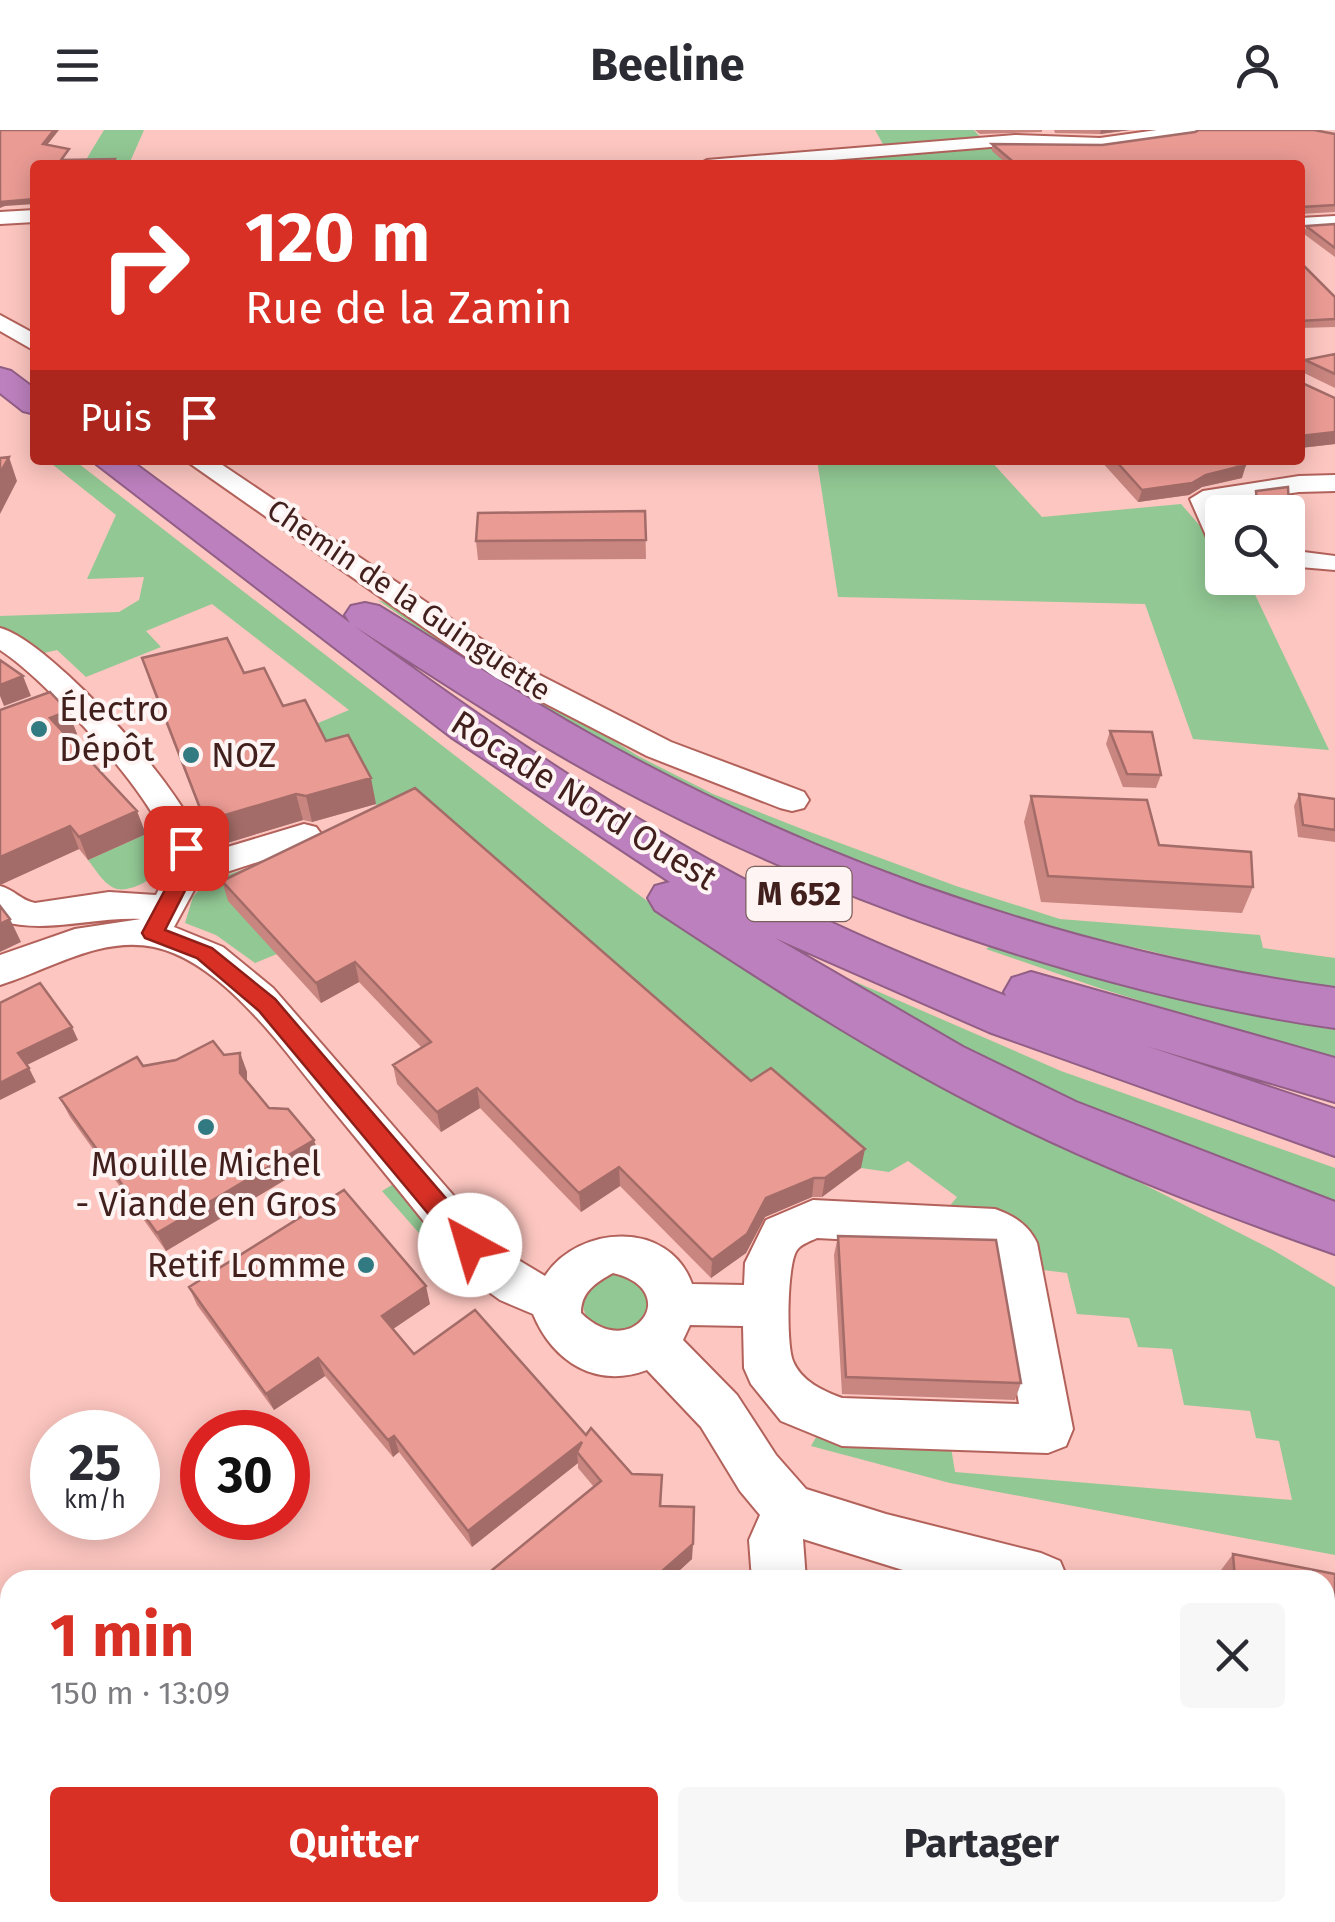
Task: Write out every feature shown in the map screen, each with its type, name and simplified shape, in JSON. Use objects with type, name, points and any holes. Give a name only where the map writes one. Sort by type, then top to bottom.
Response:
[{"type":"highway","points":[[0,354],[30,375]]},
{"type":"highway","points":[[0,378],[30,400]]},
{"type":"highway","name":"Rocade Nord Ouest","points":[[115,465],[398,678],[601,818],[694,874],[817,936],[1027,1027],[1335,1134]]},
{"type":"highway","name":"Rocade Nord Ouest","points":[[153,465],[534,740],[681,830],[860,924],[1031,992],[1335,1097]]},
{"type":"highway","points":[[316,585],[592,755],[772,845],[924,904],[1044,943],[1245,993],[1335,1008]]},
{"type":"highway","points":[[398,678],[470,751],[662,891],[905,1039],[1115,1145],[1335,1228]]},
{"type":"highway","points":[[1031,992],[1335,1080]]},
{"type":"highway","points":[[1115,1145],[1144,1166],[1335,1262]]},
{"type":"street","points":[[761,160],[1034,135],[1094,153],[1200,135]]},
{"type":"street","points":[[1140,149],[1165,150],[1200,135]]},
{"type":"street","points":[[0,218],[30,216]]},
{"type":"street","points":[[1305,224],[1335,222]]},
{"type":"street","points":[[0,321],[30,341]]},
{"type":"street","name":"Chemin de la Guinguette","points":[[205,465],[507,671],[659,750],[792,800]]},
{"type":"street","points":[[1229,495],[1299,484],[1335,483]]},
{"type":"street","points":[[1305,560],[1328,563]]},
{"type":"street","points":[[0,638],[39,665],[154,788],[186,848],[184,873],[159,920],[30,956],[0,971]]},
{"type":"street","points":[[31,710],[68,696]]},
{"type":"street","points":[[184,873],[304,835]]},
{"type":"street","points":[[0,898],[11,912],[35,916],[108,905],[159,920],[267,1005],[484,1263],[517,1286],[558,1303]]},
{"type":"street","points":[[813,1219],[995,1228],[1014,1243],[1048,1430],[842,1422],[799,1405],[768,1368],[766,1306],[768,1263],[782,1234],[813,1219]]},
{"type":"street","points":[[766,1306],[664,1323],[624,1354],[600,1353],[574,1340],[561,1322],[558,1303],[567,1278],[592,1258],[614,1252],[632,1254],[654,1264],[668,1279],[664,1323],[758,1473],[789,1509],[886,1541],[948,1568]]},
{"type":"street","points":[[778,1570],[776,1540],[789,1509]]},
{"type":"green space","points":[[104,130],[144,130],[131,160],[86,160]]},
{"type":"green space","points":[[875,130],[974,130],[982,139],[884,146]]},
{"type":"green space","points":[[995,145],[1030,160],[809,160]]},
{"type":"green space","points":[[53,465],[80,465],[551,830],[692,934],[962,1092],[1273,1250],[1335,1287],[1335,1555],[950,1483],[811,1446],[819,1432],[950,1441],[955,1472],[1292,1500],[1279,1441],[1256,1438],[1250,1411],[1184,1405],[1172,1349],[1138,1347],[1129,1318],[1077,1314],[1067,1273],[1043,1270],[1031,1241],[945,1212],[957,1197],[908,1161],[889,1172],[861,1168],[769,1088],[277,954],[255,963],[216,935],[185,923],[193,897],[206,882],[287,855],[380,808],[332,766],[311,726],[349,710],[212,604],[146,631],[161,647],[86,677],[57,650],[40,654],[15,633],[0,628],[0,616],[119,612],[139,600],[144,577],[87,579],[116,515]]},
{"type":"green space","points":[[818,465],[995,465],[1042,517],[1181,504],[1205,532],[1205,595],[1255,595],[1329,750],[1193,739],[1145,604],[838,597]]},
{"type":"green space","points":[[378,600],[403,608],[638,756],[713,794],[956,886],[1060,919],[1260,935],[1263,948],[1335,958],[1335,992],[1061,932],[956,899],[782,832],[617,750],[457,654]]},
{"type":"green space","points":[[146,834],[156,856],[178,850],[169,864],[144,883],[117,889],[88,860]]},
{"type":"green space","points":[[995,943],[1195,1002],[1335,1030],[1335,1061],[986,949]]},
{"type":"green space","points":[[849,979],[1061,1071],[1335,1168],[1335,1210],[1089,1114],[843,986]]},
{"type":"green space","points":[[397,1182],[476,1273],[462,1282],[382,1191]]},
{"type":"green space","points":[[611,1271],[634,1275],[651,1301],[633,1327],[609,1333],[598,1330],[589,1321],[583,1290]]},
{"type":"building","points":[[0,130],[54,130],[43,144],[69,149],[61,160],[30,160],[30,199],[0,202]]},
{"type":"building","points":[[1314,130],[1335,134],[1335,205],[1305,207],[1305,160],[1011,160],[992,144],[1102,145],[1195,132]]},
{"type":"building","points":[[1335,224],[1335,248],[1306,226]]},
{"type":"building","points":[[1305,267],[1335,297],[1335,319],[1305,321]]},
{"type":"building","points":[[1335,354],[1335,374],[1305,360]]},
{"type":"building","points":[[1305,384],[1335,398],[1335,432],[1305,435]]},
{"type":"building","points":[[9,457],[0,473],[0,458]]},
{"type":"building","points":[[1120,465],[1246,465],[1206,475],[1192,483],[1142,490]]},
{"type":"building","points":[[1288,487],[1288,495],[1256,495],[1256,491]]},
{"type":"building","points":[[645,511],[646,540],[476,541],[478,513]]},
{"type":"building","points":[[227,638],[244,673],[264,668],[283,706],[305,700],[326,741],[348,735],[371,778],[306,796],[296,794],[205,821],[142,658]]},
{"type":"building","points":[[0,660],[23,676],[0,685]]},
{"type":"building","points":[[50,692],[68,711],[50,718],[137,811],[79,837],[70,826],[0,857],[0,710]]},
{"type":"building","points":[[1110,731],[1152,732],[1161,775],[1127,774]]},
{"type":"building","points":[[415,788],[751,1081],[771,1068],[865,1149],[825,1178],[814,1178],[766,1198],[747,1234],[712,1260],[619,1167],[579,1193],[477,1088],[437,1112],[393,1065],[431,1042],[355,962],[316,983],[222,881]]},
{"type":"building","points":[[1299,794],[1335,799],[1335,830],[1303,825]]},
{"type":"building","points":[[1031,796],[1147,800],[1159,845],[1251,852],[1253,887],[1048,876]]},
{"type":"building","points":[[0,906],[10,919],[0,924]]},
{"type":"building","points":[[40,983],[72,1027],[18,1053],[29,1068],[0,1083],[0,1003]]},
{"type":"building","points":[[213,1041],[224,1055],[240,1053],[240,1073],[269,1108],[288,1109],[314,1140],[157,1233],[60,1098],[137,1057],[143,1066],[176,1060]]},
{"type":"building","points":[[344,1190],[426,1286],[382,1316],[414,1354],[475,1310],[586,1435],[591,1428],[632,1474],[662,1475],[660,1506],[694,1507],[693,1544],[663,1570],[492,1570],[601,1481],[577,1452],[582,1442],[468,1531],[394,1436],[388,1440],[318,1358],[266,1394],[189,1287]]},
{"type":"building","points":[[838,1236],[996,1240],[1021,1383],[846,1377]]},
{"type":"building","points":[[1233,1554],[1315,1570],[1234,1570]]},
{"type":"place","name":"Électro Dépôt","points":[[39,729]]},
{"type":"place","name":"NOZ","points":[[191,755]]},
{"type":"place","name":"Mouille Michel - Viande en Gros","points":[[206,1127]]},
{"type":"place","name":"Retif Lomme","points":[[366,1265]]},
{"type":"route","points":[[186,848],[184,873],[152,933],[204,953],[267,1005],[470,1245]]}]
